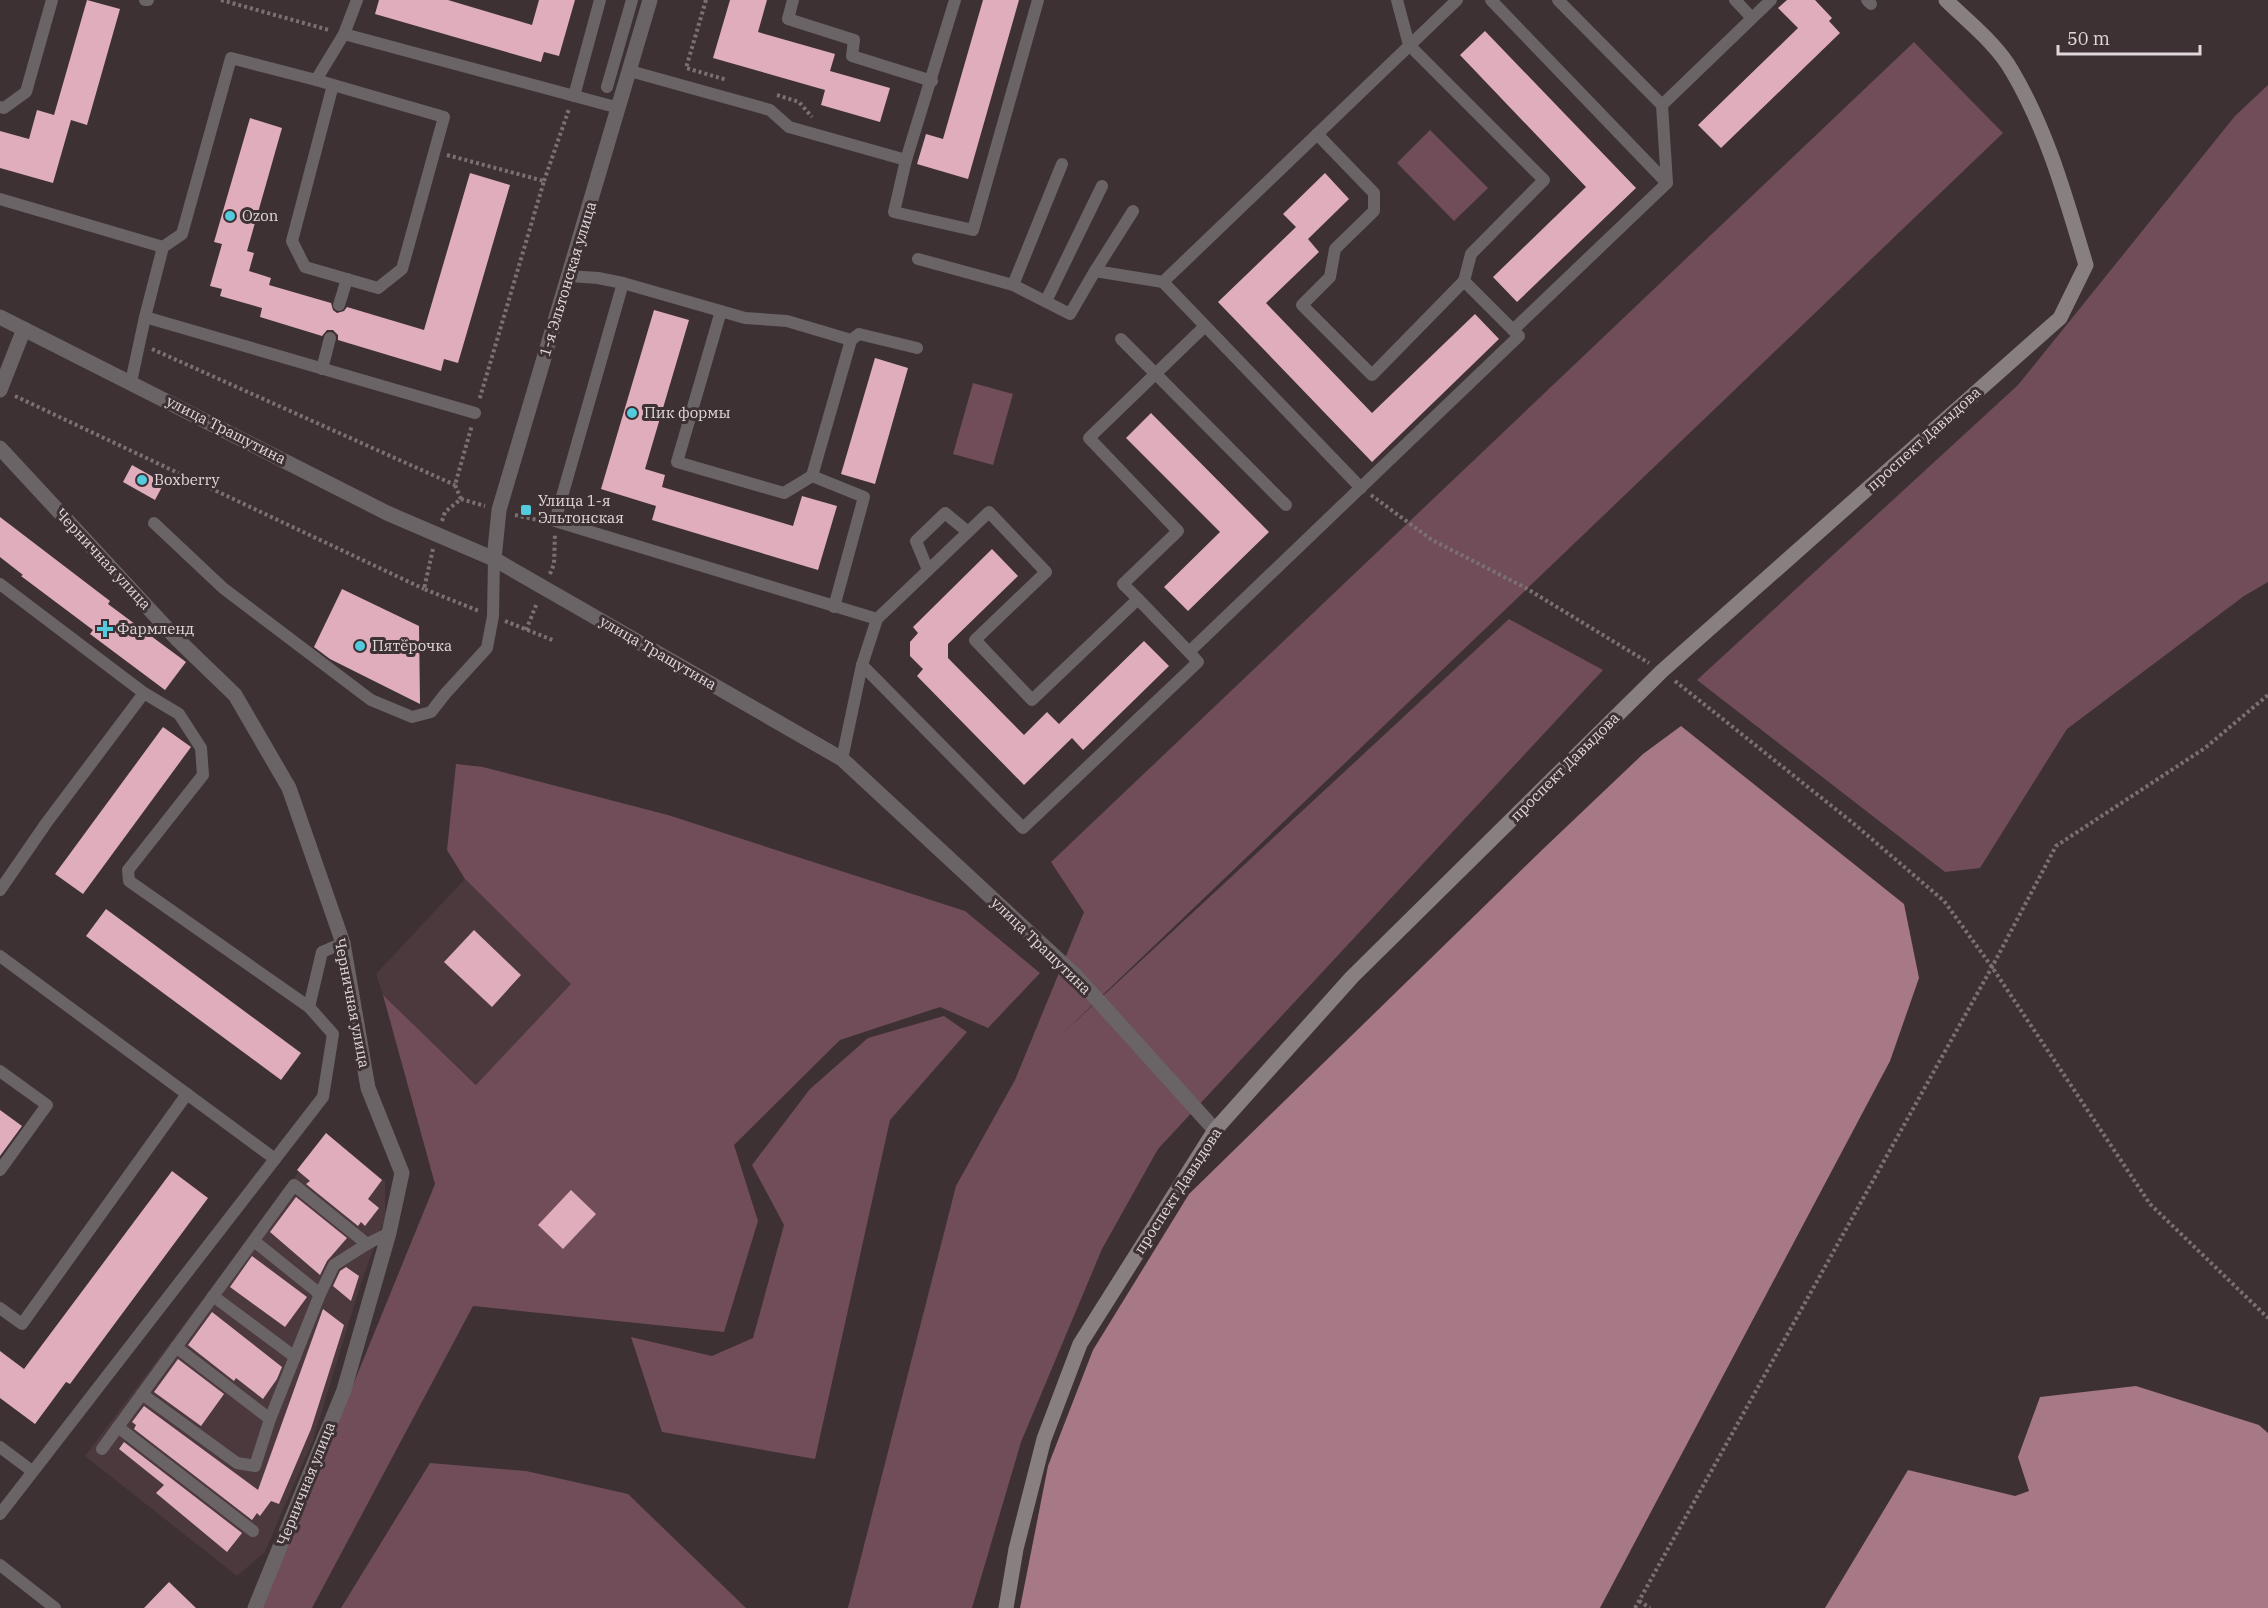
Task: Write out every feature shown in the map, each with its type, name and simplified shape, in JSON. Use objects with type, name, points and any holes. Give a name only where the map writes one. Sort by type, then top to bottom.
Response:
[{"type":"street","name":"1-я Эльтонская улица","points":[[494,559],[499,510],[650,0]]},
{"type":"street","name":"проспект Давыдова","points":[[1006,1608],[1016,1549],[1044,1439],[1080,1344],[1215,1130],[1352,977],[1662,671],[2060,318],[2086,265],[2051,152],[2012,69],[1946,0]]},
{"type":"street","name":"улица Трашутина","points":[[0,317],[387,513],[494,559],[842,759],[1076,976],[1215,1130]]},
{"type":"street","points":[[0,390],[24,329]]},
{"type":"street","name":"Черничная улица","points":[[0,448],[176,638],[235,695],[289,789],[343,943],[368,1088],[402,1173],[389,1233],[344,1390],[255,1608]]},
{"type":"lane","points":[[0,107],[4,108],[26,92],[52,0]]},
{"type":"lane","points":[[316,80],[344,34],[357,0]]},
{"type":"lane","points":[[574,96],[600,0]]},
{"type":"lane","points":[[607,87],[632,0]]},
{"type":"lane","points":[[793,0],[788,18],[854,40],[852,56],[932,81]]},
{"type":"lane","points":[[955,0],[906,160],[894,212],[973,230],[1038,0]]},
{"type":"lane","points":[[1317,134],[1374,193],[1374,211],[1335,249],[1330,277],[1302,305],[1372,375],[1464,281],[1472,254],[1544,180],[1409,45],[1396,0]]},
{"type":"lane","points":[[1163,282],[1457,0]]},
{"type":"lane","points":[[1491,0],[1667,183]]},
{"type":"lane","points":[[1558,0],[1662,105],[1667,183]]},
{"type":"lane","points":[[1735,0],[1752,18]]},
{"type":"lane","points":[[1662,105],[1771,0]]},
{"type":"lane","points":[[344,34],[619,108]]},
{"type":"lane","points":[[131,382],[163,247],[182,234],[231,58],[316,80],[444,117],[402,269],[378,288],[305,267],[292,241],[333,85]]},
{"type":"lane","points":[[630,71],[770,110],[789,127],[906,160]]},
{"type":"lane","points":[[1013,285],[1062,164]]},
{"type":"lane","points":[[1513,330],[1667,183]]},
{"type":"lane","points":[[1046,301],[1102,186]]},
{"type":"lane","points":[[0,199],[163,247]]},
{"type":"lane","points":[[918,259],[1013,285],[1070,314],[1133,211]]},
{"type":"lane","points":[[1095,271],[1163,282],[1361,488]]},
{"type":"lane","points":[[568,276],[624,283],[744,318],[787,321],[851,340]]},
{"type":"lane","points":[[339,305],[347,279]]},
{"type":"lane","points":[[1189,652],[1519,336],[1464,281]]},
{"type":"lane","points":[[624,283],[555,521],[877,619]]},
{"type":"lane","points":[[721,311],[677,462],[784,493],[813,476],[851,340],[859,333],[917,348]]},
{"type":"lane","points":[[145,317],[475,413]]},
{"type":"lane","points":[[862,665],[1023,828],[1198,662],[1123,584],[1178,531],[1089,438],[1205,326]]},
{"type":"lane","points":[[322,369],[330,338]]},
{"type":"lane","points":[[1121,339],[1286,505]]},
{"type":"lane","points":[[813,476],[864,497],[834,607]]},
{"type":"lane","points":[[842,759],[862,665],[877,619],[989,512],[1046,572],[975,640],[1032,700],[1138,599]]},
{"type":"lane","points":[[928,570],[916,541],[945,513],[968,532]]},
{"type":"lane","points":[[154,523],[223,588],[269,623],[371,699],[412,717],[431,712],[487,648],[493,616],[494,559]]},
{"type":"lane","points":[[0,584],[144,693],[179,714],[201,748],[203,775],[128,870],[129,881],[309,1007],[333,1034],[323,1097],[0,1514]]},
{"type":"lane","points":[[0,890],[47,822],[144,693]]},
{"type":"lane","points":[[309,1007],[322,952],[343,943]]},
{"type":"lane","points":[[0,956],[275,1159]]},
{"type":"lane","points":[[0,1071],[47,1105],[0,1170]]},
{"type":"lane","points":[[0,1308],[22,1324],[187,1094]]},
{"type":"lane","points":[[102,1449],[294,1185],[367,1244]]},
{"type":"lane","points":[[142,1394],[237,1463],[255,1466],[270,1419],[334,1265],[389,1233]]},
{"type":"lane","points":[[254,1241],[320,1294]]},
{"type":"lane","points":[[213,1296],[295,1357]]},
{"type":"lane","points":[[176,1347],[270,1419]]},
{"type":"lane","points":[[118,1427],[253,1531]]},
{"type":"lane","points":[[0,1447],[32,1471]]},
{"type":"lane","points":[[0,1565],[55,1608]]},
{"type":"path","points":[[221,0],[344,34]]},
{"type":"path","points":[[706,0],[686,68],[731,81]]},
{"type":"path","points":[[777,95],[799,102],[817,125]]},
{"type":"path","points":[[461,499],[455,485],[475,413],[544,182],[574,96]]},
{"type":"path","points":[[435,152],[544,182]]},
{"type":"path","points":[[139,344],[455,485]]},
{"type":"path","points":[[0,390],[424,589]]},
{"type":"path","points":[[1361,488],[1432,540],[1524,587],[1662,671],[1853,823],[1944,901],[1992,967],[2150,1204],[2268,1318]]},
{"type":"path","points":[[1635,1608],[1992,967],[2056,846],[2205,748],[2268,695]]},
{"type":"path","points":[[1639,1601],[1650,1608]]},
{"type":"shaded area","points":[[1914,42],[2003,133],[1063,1033],[1509,619],[1603,670],[1158,1149],[1102,1249],[1021,1442],[972,1608],[848,1608],[956,1186],[1015,1080],[1084,912],[1051,862]]},
{"type":"shaded area","points":[[2268,85],[2268,582],[2244,596],[2067,729],[1980,868],[1945,872],[1697,680],[2018,385],[2235,116]]},
{"type":"shaded area","points":[[1430,130],[1488,188],[1454,221],[1397,163]]},
{"type":"shaded area","points":[[973,383],[1013,394],[993,465],[953,454]]},
{"type":"shaded area","points":[[1681,726],[1904,904],[1919,978],[1890,1061],[1600,1608],[1020,1608],[1048,1466],[1093,1350],[1189,1194],[1542,850],[1643,754]]},
{"type":"shaded area","points":[[456,764],[483,767],[668,815],[965,911],[1040,973],[988,1028],[940,1007],[840,1040],[734,1145],[758,1221],[724,1332],[473,1306],[312,1608],[262,1608],[435,1184],[383,995],[476,1085],[571,984],[465,879],[447,850]]},
{"type":"shaded area","points":[[465,879],[572,984],[477,1085],[383,995],[376,974]]},
{"type":"shaded area","points":[[944,1016],[967,1032],[890,1120],[815,1459],[662,1432],[631,1337],[712,1356],[753,1338],[784,1225],[752,1165],[810,1089],[868,1038]]},
{"type":"shaded area","points":[[327,1134],[385,1181],[385,1217],[361,1283],[313,1440],[265,1552],[237,1576],[85,1456]]},
{"type":"shaded area","points":[[2136,1386],[2259,1425],[2268,1433],[2268,1608],[1825,1608],[1908,1470],[2015,1496],[2029,1491],[2018,1457],[2040,1397]]},
{"type":"shaded area","points":[[430,1463],[526,1471],[628,1494],[746,1608],[341,1608]]},
{"type":"building","points":[[87,0],[120,9],[87,125],[71,120],[53,183],[0,168],[0,131],[29,139],[37,110],[54,115]]},
{"type":"building","points":[[379,0],[448,0],[532,25],[539,0],[575,0],[559,56],[544,52],[541,62],[375,14]]},
{"type":"building","points":[[730,0],[767,0],[758,32],[835,54],[830,71],[890,88],[880,122],[821,105],[825,90],[713,58]]},
{"type":"building","points":[[983,0],[1019,0],[968,179],[917,164],[926,134],[943,139]]},
{"type":"building","points":[[1787,0],[1815,0],[1832,18],[1829,21],[1840,33],[1721,148],[1698,125],[1798,28],[1778,8]]},
{"type":"building","points":[[1485,31],[1636,188],[1517,302],[1493,277],[1586,187],[1460,55]]},
{"type":"building","points":[[250,118],[282,128],[247,251],[254,253],[249,271],[271,278],[269,285],[331,303],[333,310],[337,313],[344,311],[347,307],[424,330],[470,173],[510,185],[458,363],[444,359],[441,371],[338,340],[338,335],[333,330],[327,330],[322,336],[260,317],[262,308],[220,296],[222,289],[210,286],[222,244],[214,242]]},
{"type":"building","points":[[1325,173],[1349,199],[1308,239],[1319,252],[1266,303],[1372,413],[1475,314],[1499,339],[1372,462],[1218,302],[1296,227],[1283,214]]},
{"type":"building","points":[[654,310],[689,320],[645,469],[665,475],[662,487],[793,526],[802,496],[837,506],[818,570],[652,520],[656,506],[601,489]]},
{"type":"building","points":[[875,358],[908,368],[875,484],[841,474]]},
{"type":"building","points":[[1151,413],[1269,532],[1188,611],[1164,587],[1220,532],[1126,438]]},
{"type":"building","points":[[132,465],[164,483],[155,500],[123,482]]},
{"type":"building","points":[[0,517],[110,601],[108,604],[186,662],[165,690],[90,634],[93,630],[21,576],[23,575],[0,557]]},
{"type":"building","points":[[992,549],[1018,576],[948,644],[948,658],[1024,735],[1047,712],[1059,724],[1144,641],[1169,666],[1083,750],[1072,738],[1024,785],[917,676],[923,669],[910,656],[910,642],[918,633],[913,627]]},
{"type":"building","points":[[342,589],[419,626],[420,704],[330,659],[314,647]]},
{"type":"building","points":[[163,727],[191,747],[83,894],[55,874]]},
{"type":"building","points":[[106,909],[301,1053],[281,1080],[86,936]]},
{"type":"building","points":[[474,930],[521,975],[492,1007],[444,962]]},
{"type":"building","points":[[0,1110],[22,1126],[0,1156]]},
{"type":"building","points":[[326,1133],[382,1180],[368,1199],[379,1208],[365,1226],[361,1222],[358,1226],[306,1184],[310,1181],[297,1170]]},
{"type":"building","points":[[172,1171],[208,1198],[70,1384],[66,1382],[35,1424],[0,1398],[0,1351],[24,1369]]},
{"type":"building","points":[[571,1190],[596,1214],[563,1249],[538,1225]]},
{"type":"building","points":[[296,1197],[347,1238],[327,1261],[320,1275],[270,1232]]},
{"type":"building","points":[[252,1256],[307,1297],[285,1327],[230,1287]]},
{"type":"building","points":[[346,1267],[359,1276],[351,1301],[333,1286],[340,1271]]},
{"type":"building","points":[[323,1309],[344,1325],[311,1429],[279,1504],[271,1501],[260,1516],[257,1513],[252,1520],[134,1429],[136,1425],[132,1422],[144,1406],[258,1490]]},
{"type":"building","points":[[212,1312],[282,1367],[277,1379],[263,1399],[236,1378],[234,1381],[188,1345]]},
{"type":"building","points":[[178,1359],[224,1394],[201,1426],[154,1392]]},
{"type":"building","points":[[124,1442],[242,1533],[227,1552],[156,1493],[164,1485],[119,1449]]},
{"type":"building","points":[[169,1582],[196,1608],[144,1608]]},
{"type":"place","name":"Ozon","points":[[230,216]]},
{"type":"place","name":"Пик формы","points":[[632,413]]},
{"type":"place","name":"Boxberry","points":[[142,480]]},
{"type":"place","name":"Улица 1-я Эльтонская","points":[[526,510]]},
{"type":"place","name":"Фармленд","points":[[105,629]]},
{"type":"place","name":"Пятёрочка","points":[[360,646]]}]
